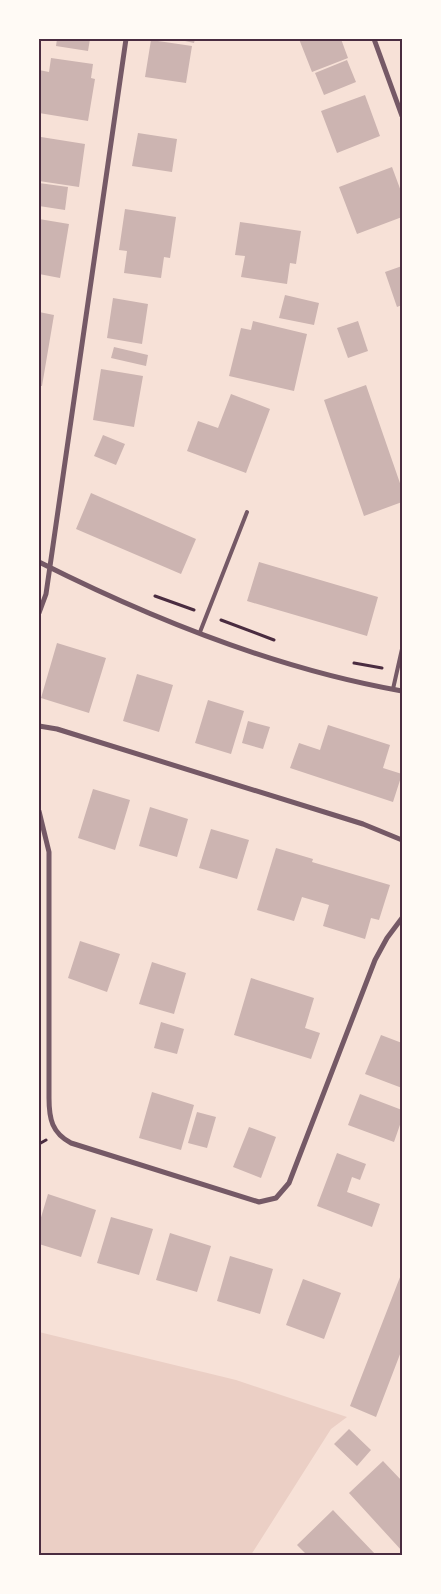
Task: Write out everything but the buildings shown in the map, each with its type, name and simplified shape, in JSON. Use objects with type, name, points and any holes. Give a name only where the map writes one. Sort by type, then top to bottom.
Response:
[{"type":"street","points":[[39,613],[46,594],[50,568],[126,39]]},
{"type":"street","points":[[374,39],[402,116]]},
{"type":"street","points":[[39,562],[111,597],[200,632],[314,672],[402,691]]},
{"type":"street","points":[[39,726],[57,729],[363,824],[402,840]]},
{"type":"street","points":[[39,811],[49,852],[49,1098],[52,1126],[63,1139],[71,1143],[259,1202],[276,1198],[289,1183],[375,960],[386,938],[402,918]]},
{"type":"lane","points":[[200,632],[246,512]]},
{"type":"lane","points":[[392,689],[402,649]]},
{"type":"shaded area","points":[[39,1332],[236,1380],[347,1417],[331,1429],[251,1555],[39,1555]]}]
